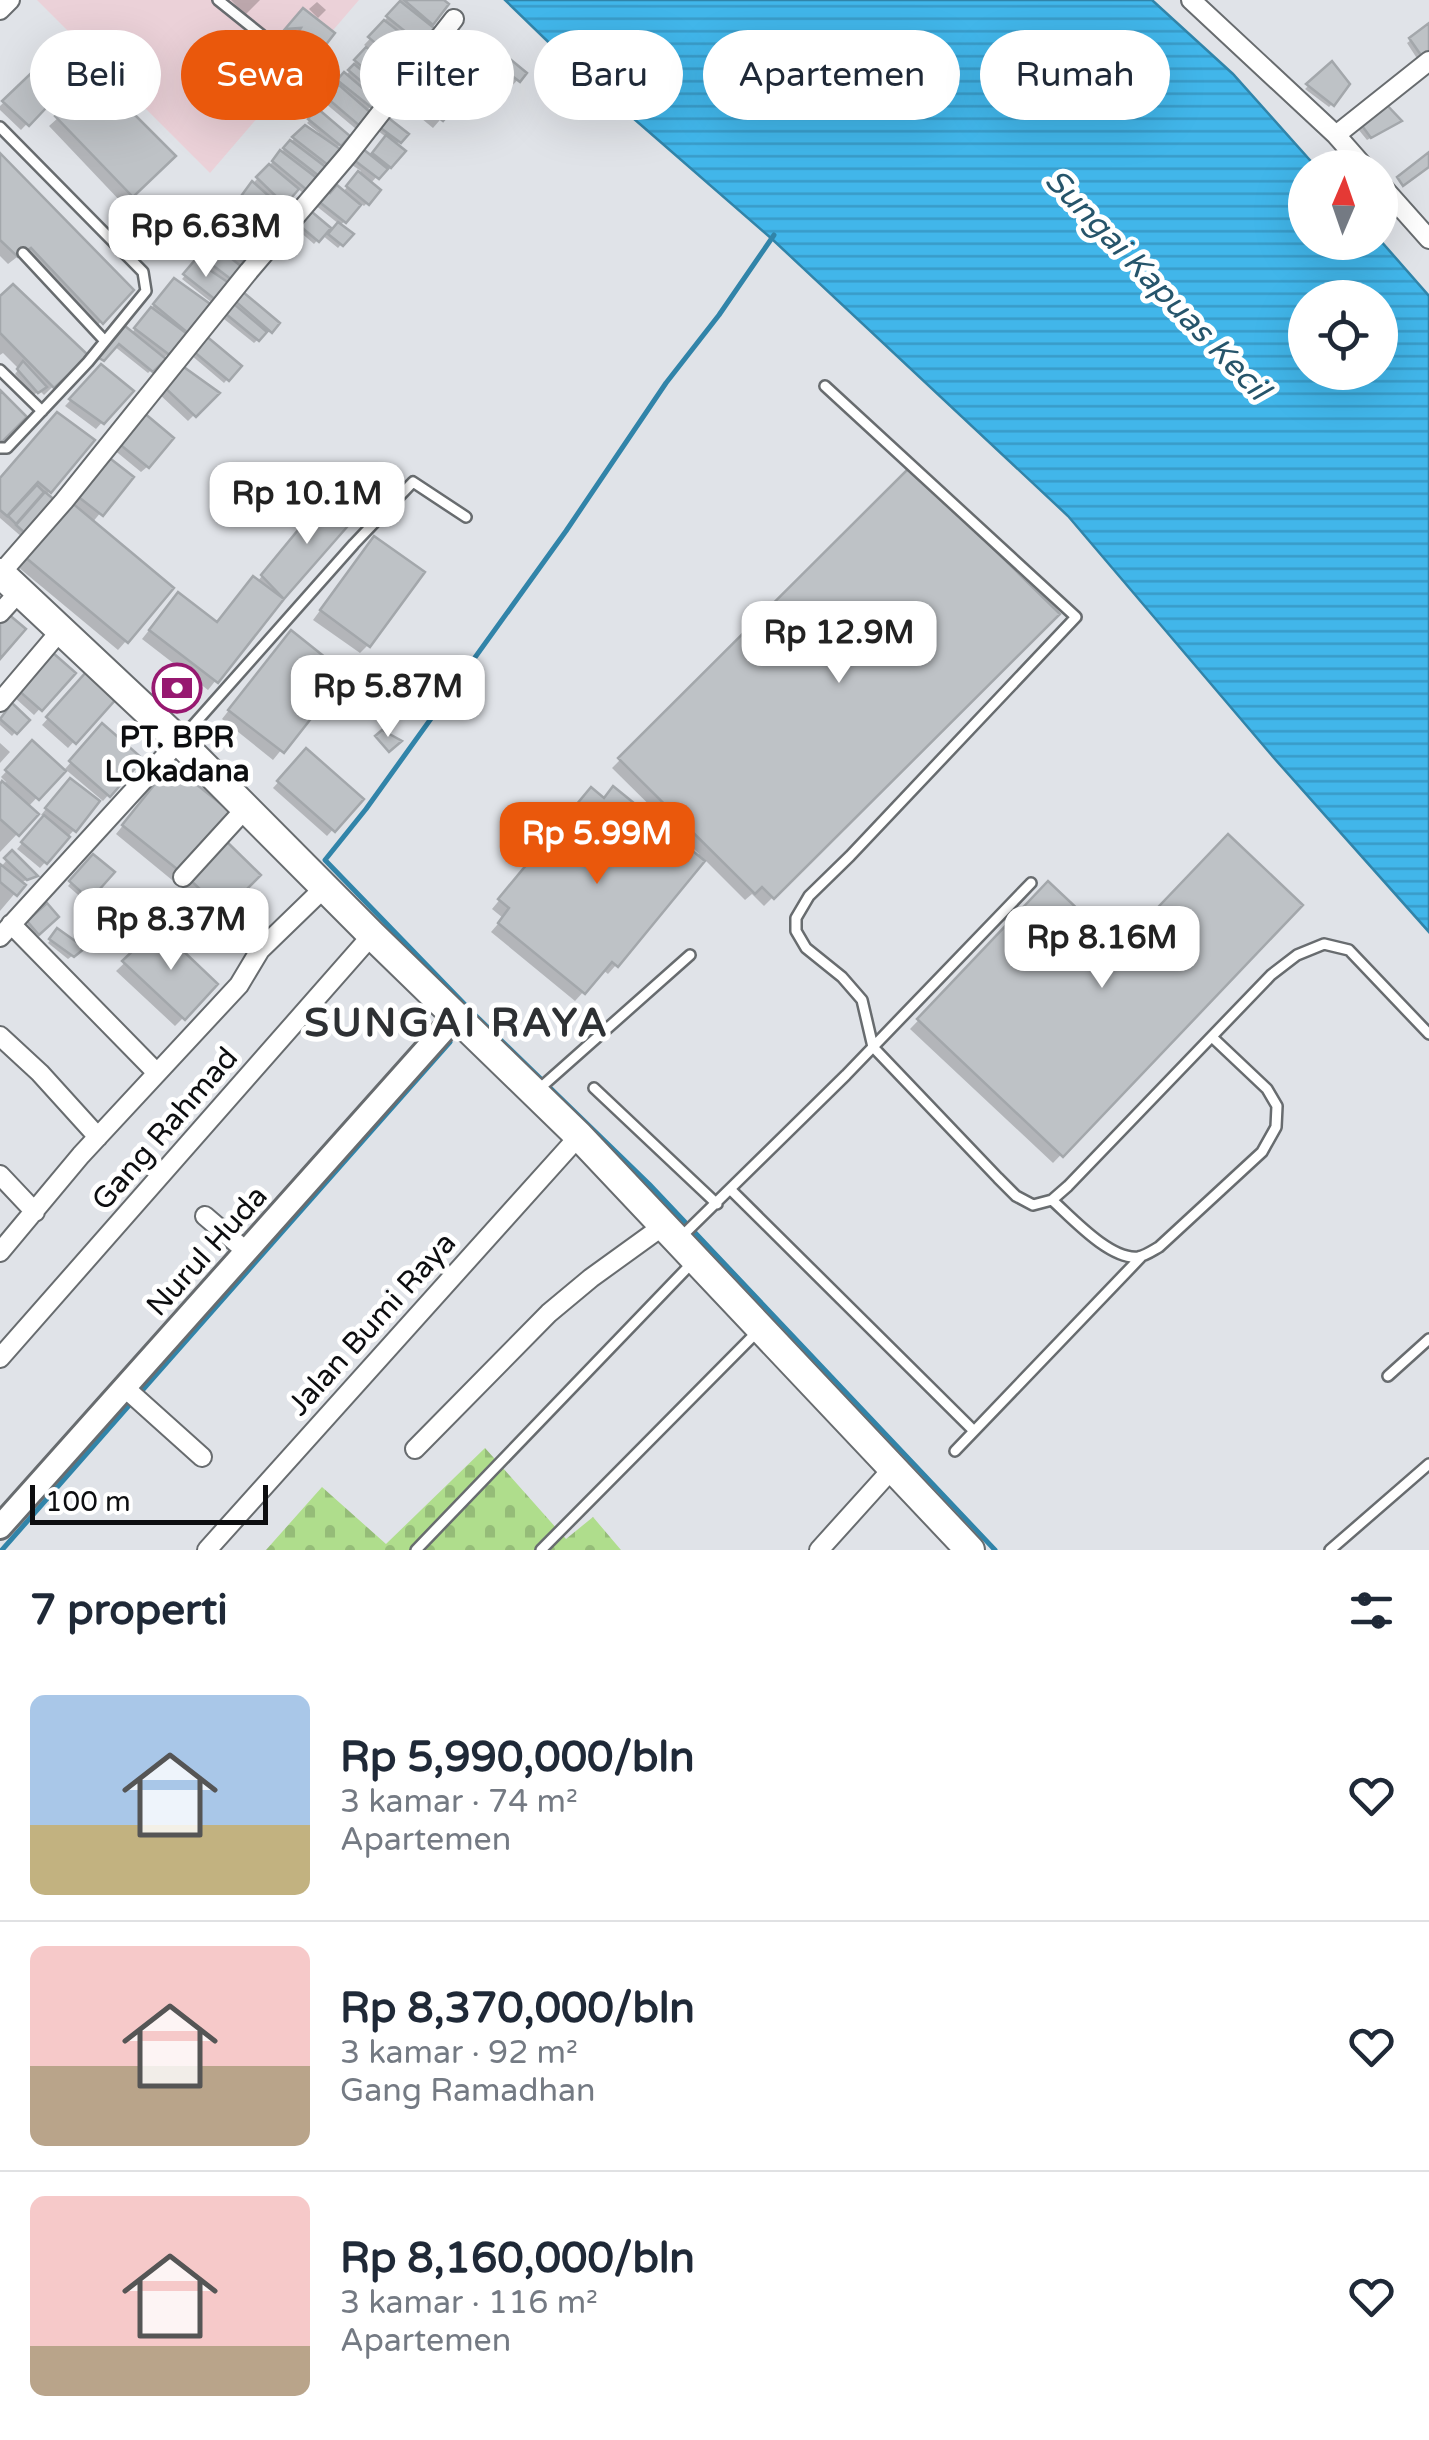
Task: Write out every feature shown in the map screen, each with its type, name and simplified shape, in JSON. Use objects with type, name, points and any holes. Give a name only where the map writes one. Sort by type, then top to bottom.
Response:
[{"type":"main road","points":[[5,588],[61,630],[179,741],[324,888],[684,1236],[761,1328],[894,1468],[962,1547]]},
{"type":"street","points":[[0,10],[10,0]]},
{"type":"street","points":[[1191,0],[1349,150]]},
{"type":"street","points":[[5,588],[64,501],[454,20]]},
{"type":"street","points":[[1336,135],[1429,61]]},
{"type":"street","points":[[1398,204],[1429,239]]},
{"type":"street","points":[[0,702],[61,630]]},
{"type":"street","points":[[157,1073],[6,931],[179,741]]},
{"type":"street","points":[[182,877],[246,808]]},
{"type":"street","points":[[0,1252],[98,1137],[239,985],[260,950],[324,888]]},
{"type":"street","name":"Gang Rahmad","points":[[0,1358],[372,935]]},
{"type":"street","name":"Nurul Huda","points":[[0,1526],[132,1394],[247,1252],[457,1015]]},
{"type":"street","points":[[0,1036],[98,1137]]},
{"type":"street","name":"Jalan Bumi Raya","points":[[207,1550],[579,1136]]},
{"type":"street","points":[[0,1175],[35,1212]]},
{"type":"street","points":[[204,1216],[247,1252]]},
{"type":"street","points":[[415,1449],[549,1313],[591,1278],[684,1236]]},
{"type":"street","points":[[132,1394],[202,1456]]},
{"type":"street","points":[[818,1550],[894,1468]]},
{"type":"lane","points":[[218,0],[255,30]]},
{"type":"lane","points":[[0,127],[143,272],[146,291],[42,411],[7,448],[0,448]]},
{"type":"lane","points":[[23,253],[105,341]]},
{"type":"lane","points":[[0,370],[42,411]]},
{"type":"lane","points":[[825,386],[1076,616],[809,896],[796,918],[796,931],[806,948],[842,977],[862,1000],[873,1047],[1016,1196],[1033,1206],[1052,1200],[1272,975],[1297,955],[1324,944],[1350,950],[1429,1034]]},
{"type":"lane","points":[[179,741],[413,482],[466,517]]},
{"type":"lane","points":[[416,1550],[684,1236],[1032,883]]},
{"type":"lane","points":[[540,1088],[690,955]]},
{"type":"lane","points":[[955,1451],[1141,1257],[1159,1247],[1262,1152],[1276,1127],[1278,1106],[1268,1089],[1212,1037]]},
{"type":"lane","points":[[594,1088],[717,1204]]},
{"type":"lane","points":[[732,1190],[974,1431]]},
{"type":"lane","points":[[1052,1200],[1100,1242],[1122,1256],[1141,1257]]},
{"type":"lane","points":[[541,1550],[761,1328]]},
{"type":"lane","points":[[1388,1376],[1429,1338]]},
{"type":"lane","points":[[1330,1550],[1429,1464]]},
{"type":"shaded area","points":[[37,0],[359,0],[333,30],[181,30],[181,120],[256,120],[210,173],[157,120],[161,120],[161,30],[67,30]]},
{"type":"green space","points":[[485,1448],[566,1539],[593,1517],[621,1550],[266,1550],[322,1487],[386,1544]]},
{"type":"water","name":"Sungai Kapuas Kecil","points":[[505,0],[1152,0],[1233,74],[1301,150],[1288,150],[1288,260],[1398,260],[1429,296],[1429,932],[1274,758],[1068,516],[772,239],[635,120],[683,120],[683,30],[536,30]]},
{"type":"building","points":[[404,0],[444,0],[449,4],[433,25]]},
{"type":"building","points":[[400,1],[434,28],[403,30],[386,16]]},
{"type":"building","points":[[303,8],[331,30],[301,28],[285,29]]},
{"type":"building","points":[[384,20],[397,30],[375,30]]},
{"type":"building","points":[[1429,23],[1429,54],[1423,58],[1409,38]]},
{"type":"building","points":[[1332,61],[1350,84],[1334,106],[1306,84]]},
{"type":"building","points":[[514,62],[527,73],[520,82],[514,77]]},
{"type":"building","points":[[354,64],[360,69],[360,80],[348,70]]},
{"type":"building","points":[[344,72],[360,86],[360,98],[340,82]]},
{"type":"building","points":[[30,74],[30,120],[35,120],[29,126],[2,101]]},
{"type":"building","points":[[340,86],[360,103],[360,120],[366,120],[361,127],[340,109]]},
{"type":"building","points":[[1384,102],[1402,121],[1371,138],[1360,123]]},
{"type":"building","points":[[59,120],[140,120],[176,156],[133,197]]},
{"type":"building","points":[[309,120],[331,120],[350,136],[341,146]]},
{"type":"building","points":[[383,120],[391,120],[409,134],[401,143],[378,126]]},
{"type":"building","points":[[305,125],[340,149],[328,165],[292,137]]},
{"type":"building","points":[[386,135],[406,151],[391,168],[372,153]]},
{"type":"building","points":[[290,140],[327,168],[319,176],[283,148]]},
{"type":"building","points":[[363,149],[388,169],[379,179],[354,160]]},
{"type":"building","points":[[280,150],[318,179],[308,191],[272,161]]},
{"type":"building","points":[[1429,152],[1429,167],[1403,186],[1398,176]]},
{"type":"building","points":[[0,153],[134,290],[103,324],[31,248],[18,257],[0,240]]},
{"type":"building","points":[[269,164],[299,189],[285,205],[256,177]]},
{"type":"building","points":[[358,171],[381,190],[369,205],[346,186]]},
{"type":"building","points":[[252,181],[288,213],[261,242],[228,214]]},
{"type":"building","points":[[337,185],[361,205],[346,223],[317,200]]},
{"type":"building","points":[[312,212],[331,228],[319,242],[300,226]]},
{"type":"building","points":[[230,220],[261,245],[246,264],[214,236]]},
{"type":"building","points":[[338,222],[354,234],[343,246],[328,234]]},
{"type":"building","points":[[206,238],[242,267],[232,280],[194,251]]},
{"type":"building","points":[[195,260],[229,283],[217,301],[183,274]]},
{"type":"building","points":[[174,278],[213,306],[188,333],[153,304]]},
{"type":"building","points":[[13,284],[89,356],[54,388],[0,333],[0,296]]},
{"type":"building","points":[[243,292],[280,323],[272,333],[235,301]]},
{"type":"building","points":[[234,304],[267,332],[259,341],[226,314]]},
{"type":"building","points":[[151,307],[190,336],[171,356],[134,328]]},
{"type":"building","points":[[125,326],[166,359],[153,372],[119,344],[104,361],[99,358]]},
{"type":"building","points":[[205,335],[242,366],[229,381],[192,350]]},
{"type":"building","points":[[23,361],[47,387],[38,393],[17,369]]},
{"type":"building","points":[[101,364],[134,391],[104,424],[69,399]]},
{"type":"building","points":[[181,365],[220,393],[196,417],[162,385]]},
{"type":"building","points":[[0,390],[27,417],[2,442],[0,441]]},
{"type":"building","points":[[57,412],[95,440],[51,493],[38,482],[7,516],[0,510],[0,478]]},
{"type":"building","points":[[143,412],[174,438],[149,468],[117,442]]},
{"type":"building","points":[[107,456],[134,477],[103,516],[76,495]]},
{"type":"building","points":[[910,467],[1060,614],[774,899],[762,887],[755,894],[618,758]]},
{"type":"building","points":[[37,485],[44,492],[16,524],[8,516]]},
{"type":"building","points":[[45,492],[57,502],[28,536],[16,525]]},
{"type":"building","points":[[326,496],[354,519],[284,599],[261,575]]},
{"type":"building","points":[[71,502],[174,588],[128,643],[25,557]]},
{"type":"building","points":[[374,536],[425,572],[370,647],[320,610]]},
{"type":"building","points":[[253,576],[284,599],[218,683],[149,630],[178,592],[217,622]]},
{"type":"building","points":[[7,613],[26,629],[0,659],[0,622]]},
{"type":"building","points":[[291,630],[346,674],[284,753],[228,710]]},
{"type":"building","points":[[52,652],[76,673],[42,711],[18,690]]},
{"type":"building","points":[[87,671],[117,698],[76,744],[46,717]]},
{"type":"building","points":[[12,703],[30,720],[17,734],[0,719]]},
{"type":"building","points":[[102,723],[143,759],[110,797],[69,761]]},
{"type":"building","points":[[382,730],[402,741],[389,752],[375,736]]},
{"type":"building","points":[[32,740],[66,771],[39,800],[5,770]]},
{"type":"building","points":[[306,748],[364,799],[335,832],[277,781]]},
{"type":"building","points":[[171,764],[231,812],[182,873],[122,825]]},
{"type":"building","points":[[70,778],[100,801],[76,832],[45,808]]},
{"type":"building","points":[[2,781],[39,814],[19,836],[0,819]]},
{"type":"building","points":[[613,786],[705,861],[618,967],[612,962],[585,994],[498,923],[509,908],[498,899],[591,787],[604,798]]},
{"type":"building","points":[[44,815],[70,837],[47,864],[21,842]]},
{"type":"building","points":[[1228,834],[1303,905],[1063,1157],[917,1019],[1048,881],[1119,948]]},
{"type":"building","points":[[223,838],[261,875],[224,912],[186,876]]},
{"type":"building","points":[[12,850],[38,876],[27,880],[4,858]]},
{"type":"building","points":[[93,854],[115,872],[90,900],[69,881]]},
{"type":"building","points":[[0,864],[26,885],[17,896],[0,882]]},
{"type":"building","points":[[47,903],[59,917],[39,935],[27,921]]},
{"type":"building","points":[[158,927],[218,984],[185,1020],[122,961]]},
{"type":"building","points":[[57,928],[85,948],[74,957],[49,939]]},
{"type":"waterway","points":[[774,235],[666,383],[566,531],[325,860],[474,1014],[649,1184],[995,1550]]},
{"type":"waterway","points":[[139,1394],[450,1042]]},
{"type":"waterway","points":[[2,1550],[132,1402]]},
{"type":"place","name":"PT. BPR LOkadana","points":[[177,688]]},
{"type":"district","name":"SUNGAI RAYA","points":[[457,1023]]}]
